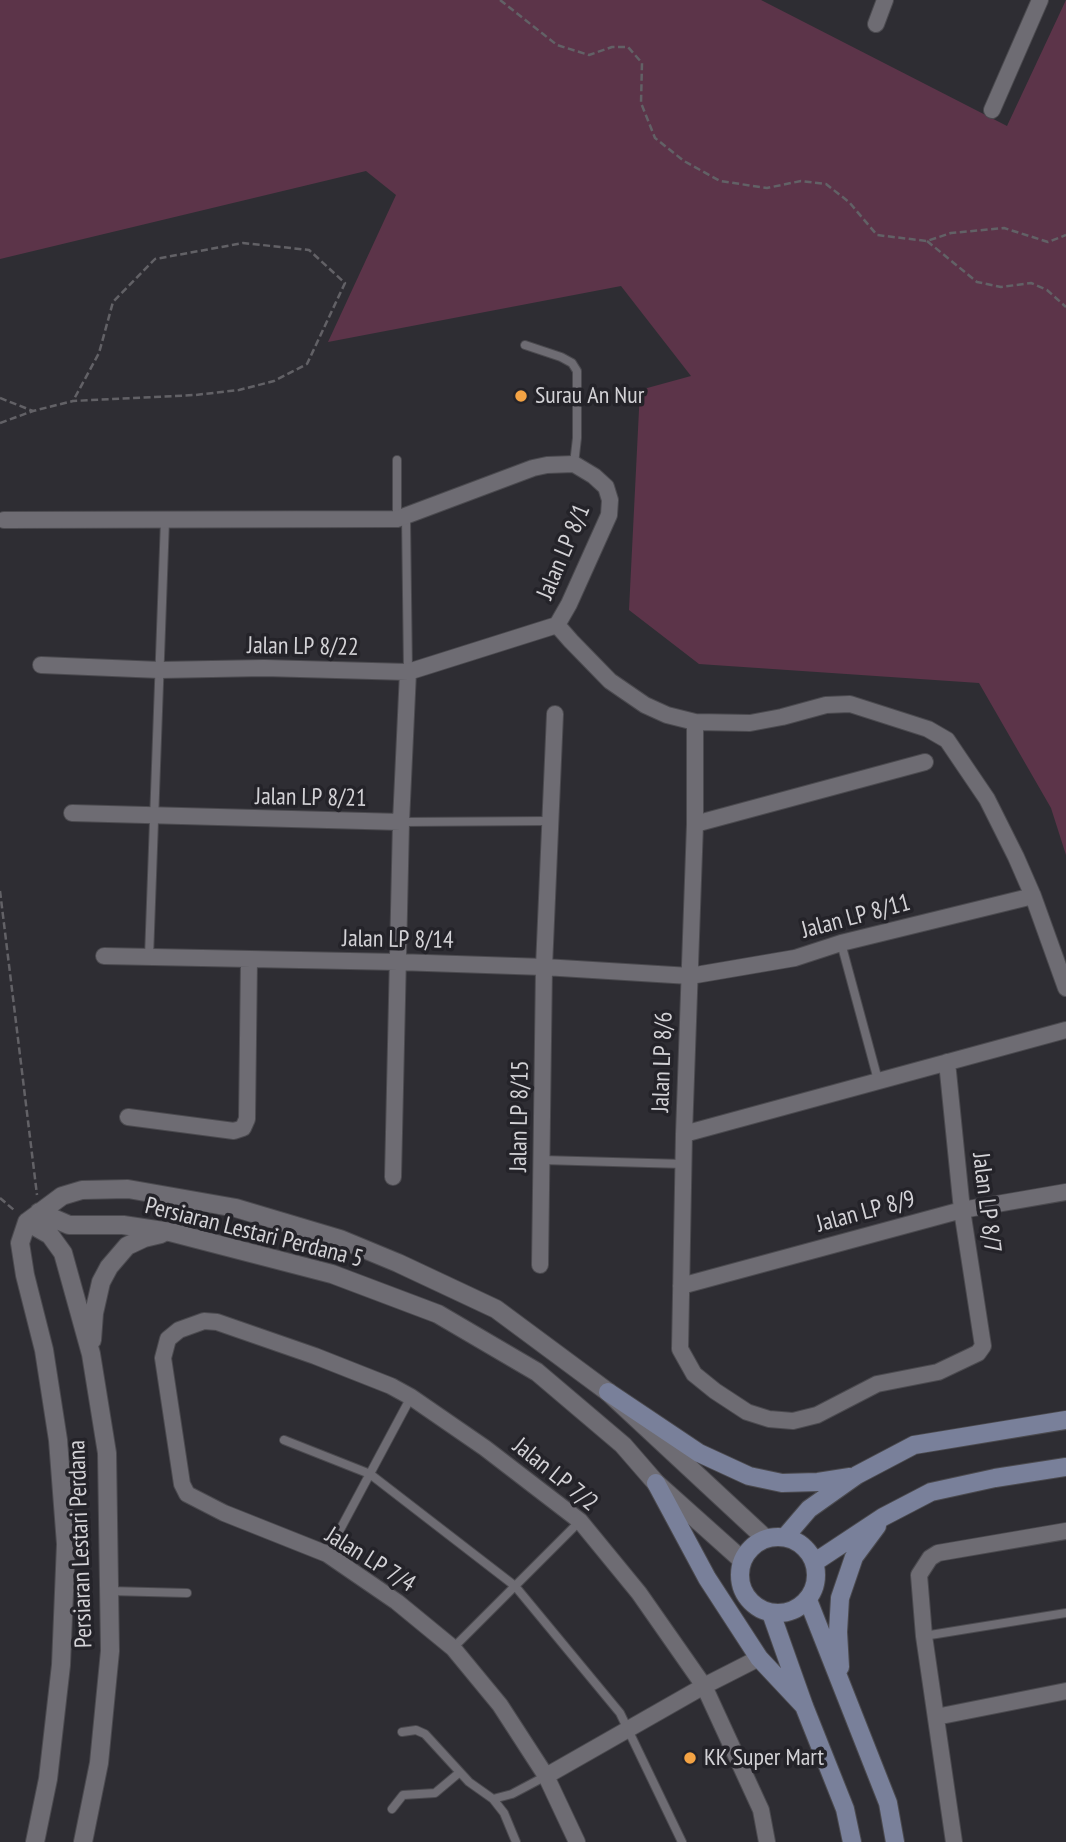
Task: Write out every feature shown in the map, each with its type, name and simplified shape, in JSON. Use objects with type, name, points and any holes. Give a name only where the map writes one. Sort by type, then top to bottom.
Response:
[{"type":"main road","points":[[608,1392],[699,1453],[749,1476],[782,1483],[818,1482],[857,1475]]},
{"type":"main road","points":[[785,1537],[809,1509],[857,1475],[914,1445],[1066,1420]]},
{"type":"main road","points":[[815,1562],[883,1517],[931,1492],[995,1478],[1066,1467]]},
{"type":"main road","points":[[656,1483],[708,1578],[759,1658],[803,1706]]},
{"type":"main road","points":[[841,1681],[838,1632],[840,1598],[854,1557],[883,1517]]},
{"type":"main road","points":[[785,1537],[804,1545],[815,1562],[817,1582],[808,1600],[792,1612],[771,1613],[755,1607],[744,1594],[739,1577],[742,1560],[751,1547],[765,1538],[785,1537]]},
{"type":"main road","points":[[808,1600],[888,1803],[895,1842]]},
{"type":"main road","points":[[771,1613],[803,1706],[845,1809],[852,1842]]},
{"type":"street","points":[[876,24],[886,0]]},
{"type":"street","points":[[992,110],[1040,0]]},
{"type":"street","name":"Jalan LP 8/1","points":[[4,520],[401,518],[533,468],[574,464],[593,475],[606,488],[610,500],[609,515],[557,625],[610,681],[645,705],[667,715],[695,722],[750,723],[826,705],[850,704],[928,729],[947,740],[1001,825],[1033,896],[1066,988]]},
{"type":"street","name":"Jalan LP 8/22","points":[[41,665],[160,670],[264,668],[408,672],[557,625]]},
{"type":"street","points":[[393,1177],[401,822],[408,672]]},
{"type":"street","name":"Jalan LP 8/15","points":[[540,1265],[544,967],[555,714]]},
{"type":"street","name":"Jalan LP 8/6","points":[[695,722],[695,824],[684,1134],[1066,1030]]},
{"type":"street","points":[[695,824],[925,762]]},
{"type":"street","name":"Jalan LP 8/21","points":[[72,813],[401,822]]},
{"type":"street","name":"Jalan LP 8/11","points":[[690,976],[795,958],[841,943],[1033,896]]},
{"type":"street","name":"Jalan LP 8/14","points":[[104,956],[398,962],[690,976]]},
{"type":"street","points":[[128,1116],[234,1131],[243,1128],[247,1119],[249,960]]},
{"type":"street","name":"Jalan LP 8/7","points":[[681,1286],[681,1349],[694,1374],[747,1412],[769,1419],[793,1421],[817,1415],[877,1384],[938,1372],[981,1350],[983,1342],[962,1210],[947,1062]]},
{"type":"street","points":[[681,1286],[684,1134]]},
{"type":"street","name":"Persiaran Lestari Perdana 5","points":[[33,1217],[62,1196],[82,1190],[128,1189],[236,1208],[340,1239],[398,1262],[496,1309],[608,1392],[765,1538]]},
{"type":"street","name":"Jalan LP 8/9","points":[[681,1286],[962,1210],[1066,1192]]},
{"type":"street","name":"Persiaran Lestari Perdana 5","points":[[33,1217],[69,1225],[122,1225],[170,1232],[332,1275],[438,1314],[537,1372],[623,1445],[656,1483],[742,1560]]},
{"type":"street","name":"Persiaran Lestari Perdana","points":[[35,1842],[48,1779],[61,1665],[66,1544],[57,1427],[44,1350],[20,1243],[33,1217],[50,1235],[62,1254],[91,1354],[107,1453],[110,1651],[99,1763],[83,1842]]},
{"type":"street","points":[[91,1354],[94,1313],[101,1282],[109,1267],[127,1246],[144,1238],[170,1232]]},
{"type":"street","name":"Jalan LP 7/2","points":[[168,1339],[178,1330],[192,1324],[217,1322],[316,1356],[391,1386],[485,1448],[580,1521],[639,1594],[704,1686],[761,1810],[767,1842]]},
{"type":"street","name":"Jalan LP 7/4","points":[[168,1339],[163,1358],[166,1391],[182,1484],[187,1494],[225,1513],[327,1555],[397,1602],[453,1648],[500,1705],[546,1776],[577,1842]]},
{"type":"street","points":[[954,1842],[924,1636],[919,1575],[938,1553],[1066,1531]]},
{"type":"street","points":[[546,1776],[704,1686],[759,1658]]},
{"type":"street","points":[[936,1717],[1066,1691]]},
{"type":"lane","points":[[526,345],[562,357],[572,363],[577,371],[577,438],[574,464]]},
{"type":"lane","points":[[397,460],[408,672]]},
{"type":"lane","points":[[149,957],[165,520]]},
{"type":"lane","name":"Jalan LP 8/21","points":[[401,822],[549,821]]},
{"type":"lane","points":[[841,943],[878,1080]]},
{"type":"lane","points":[[542,1160],[684,1164]]},
{"type":"lane","points":[[327,1555],[411,1397]]},
{"type":"lane","points":[[284,1440],[370,1474],[515,1586],[620,1713],[682,1842]]},
{"type":"lane","points":[[453,1648],[580,1521]]},
{"type":"lane","points":[[110,1591],[187,1593]]},
{"type":"lane","points":[[924,1636],[1066,1614]]},
{"type":"lane","points":[[402,1732],[416,1730],[425,1734],[469,1782],[493,1800],[504,1813],[516,1842]]},
{"type":"lane","points":[[391,1809],[403,1795],[435,1793],[460,1772]]},
{"type":"lane","points":[[493,1800],[512,1794],[546,1776]]},
{"type":"path","points":[[500,0],[557,45],[589,55],[612,47],[628,47],[642,63],[641,103],[655,138],[696,168],[720,181],[767,188],[801,181],[826,184],[849,202],[877,235],[927,241],[951,233],[985,228],[1004,228],[1048,242],[1066,235]]},
{"type":"path","points":[[927,241],[977,282],[1001,286],[1031,283],[1047,290],[1066,307]]},
{"type":"path","points":[[0,423],[74,401],[195,395],[239,390],[274,381],[307,364],[345,283],[309,250],[243,243],[155,259],[113,302],[99,353],[74,401]]},
{"type":"path","points":[[0,398],[33,411]]},
{"type":"path","points":[[0,891],[33,1217]]},
{"type":"path","points":[[0,1198],[33,1217]]},
{"type":"shaded area","points":[[0,0],[761,0],[1007,126],[1066,0],[1066,855],[1051,808],[979,683],[699,664],[629,610],[640,390],[691,376],[621,286],[328,342],[396,195],[366,171],[0,259]]},
{"type":"place","name":"Surau An Nur","points":[[521,396]]},
{"type":"place","name":"KK Super Mart","points":[[690,1758]]}]
